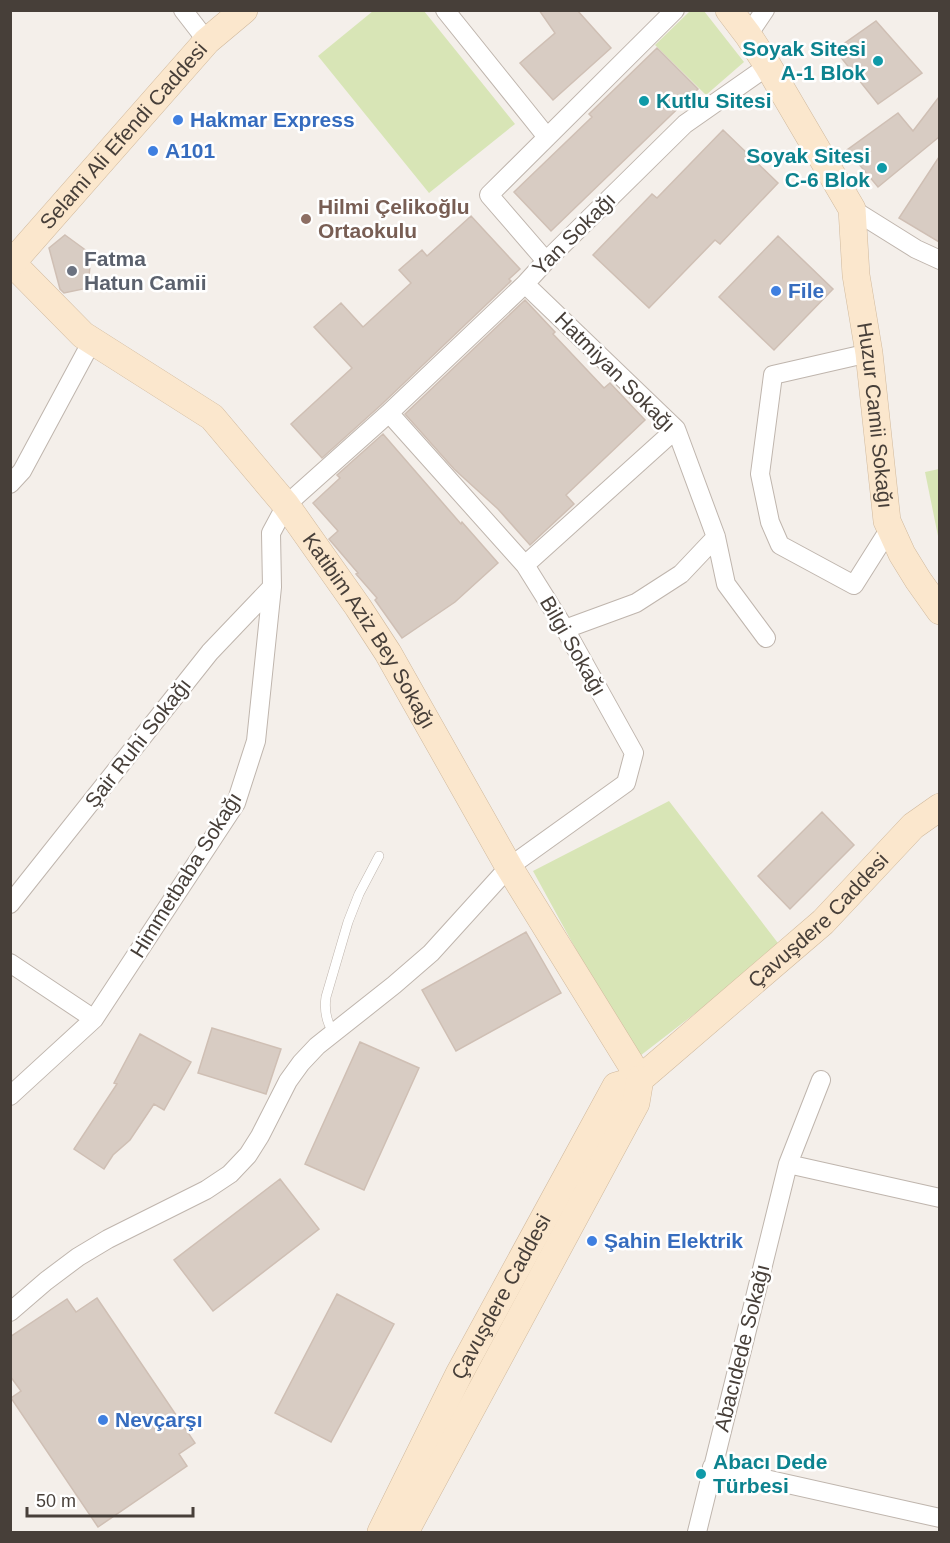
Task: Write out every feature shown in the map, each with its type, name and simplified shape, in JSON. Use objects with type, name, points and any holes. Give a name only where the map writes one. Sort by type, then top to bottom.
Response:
[{"type":"street","points":[[183,10],[207,41]]},
{"type":"street","name":"Selami Ali Efendi Caddesi","points":[[11,263],[207,41],[244,10]]},
{"type":"street","points":[[445,10],[547,136]]},
{"type":"street","points":[[546,261],[489,195],[675,10]]},
{"type":"street","points":[[729,10],[768,66],[852,209],[916,249],[939,260]]},
{"type":"street","points":[[748,35],[765,10]]},
{"type":"street","name":"Yan Sokağı","points":[[286,505],[389,413],[525,284],[685,124],[768,66]]},
{"type":"street","name":"Huzur Camii Sokağı","points":[[852,209],[856,275],[869,353],[887,521],[902,554],[939,611]]},
{"type":"street","name":"Katibim Aziz Bey Sokağı","points":[[11,263],[82,335],[212,417],[286,505],[388,653],[509,867],[640,1079]]},
{"type":"street","name":"Hatmiyan Sokağı","points":[[525,284],[676,429],[716,537],[726,584],[766,638]]},
{"type":"street","points":[[10,484],[22,471],[92,341]]},
{"type":"street","points":[[869,353],[773,375],[760,474],[770,522],[780,545],[854,585],[890,528]]},
{"type":"street","points":[[389,413],[525,565],[676,429]]},
{"type":"street","name":"Himmetbaba Sokağı","points":[[10,1096],[94,1019],[236,803],[256,741],[272,587],[271,533],[286,505]]},
{"type":"street","points":[[565,628],[636,603],[681,574],[716,537]]},
{"type":"street","name":"Bilgi Sokağı","points":[[10,1312],[78,1257],[108,1239],[206,1190],[230,1174],[248,1155],[288,1082],[317,1046],[431,953],[509,867],[626,783],[634,753],[565,628],[525,565]]},
{"type":"street","name":"Şair Ruhi Sokağı","points":[[10,904],[210,652],[272,587]]},
{"type":"street","name":"Çavuşdere Caddesi","points":[[381,1533],[469,1354],[616,1086],[640,1079],[823,922],[913,826],[938,807]]},
{"type":"street","points":[[10,963],[94,1019]]},
{"type":"street","name":"Çavuşdere Caddesi","points":[[405,1533],[636,1103],[640,1079]]},
{"type":"street","name":"Abacıdede Sokağı","points":[[697,1533],[788,1164],[821,1080]]},
{"type":"street","points":[[788,1164],[939,1198]]},
{"type":"street","points":[[469,1354],[493,1369]]},
{"type":"street","points":[[712,1467],[939,1518]]},
{"type":"lane","points":[[333,1032],[326,1016],[326,998],[348,922],[359,894],[379,856]]},
{"type":"green space","points":[[373,11],[424,11],[515,124],[429,193],[318,56]]},
{"type":"green space","points":[[690,11],[704,11],[744,62],[706,95],[655,45]]},
{"type":"green space","points":[[939,469],[940,536],[938,536],[925,472]]},
{"type":"green space","points":[[669,801],[781,947],[636,1059],[533,871]]},
{"type":"building","points":[[539,10],[577,10],[611,48],[553,100],[520,63],[555,33]]},
{"type":"building","name":"Soyak Sitesi A-1 Blok","points":[[876,21],[922,73],[878,104],[835,50]]},
{"type":"building","points":[[657,48],[698,89],[551,231],[514,192],[592,117],[589,114]]},
{"type":"building","name":"Soyak Sitesi C-6 Blok","points":[[939,97],[939,137],[878,187],[847,150],[898,113],[913,131]]},
{"type":"building","points":[[723,130],[778,183],[720,244],[715,240],[649,308],[593,255],[652,194],[657,198]]},
{"type":"building","points":[[939,157],[939,242],[899,218]]},
{"type":"building","points":[[471,216],[520,269],[509,279],[511,281],[322,458],[291,424],[352,368],[314,327],[341,303],[363,327],[411,283],[399,270],[422,250],[427,256]]},
{"type":"building","name":"Fatma Hatun Camii","points":[[65,235],[91,254],[88,288],[64,293],[60,289],[49,248]]},
{"type":"building","points":[[778,236],[833,289],[774,350],[719,297]]},
{"type":"building","points":[[525,300],[555,332],[553,334],[604,388],[610,383],[645,420],[566,495],[574,504],[530,545],[498,509],[454,469],[405,414]]},
{"type":"building","points":[[383,434],[498,563],[455,602],[402,638],[375,600],[377,598],[329,539],[338,531],[313,503],[340,478],[337,475]]},
{"type":"building","points":[[822,812],[854,845],[790,909],[758,876]]},
{"type":"building","points":[[526,932],[561,993],[456,1051],[422,990]]},
{"type":"building","points":[[212,1028],[281,1049],[266,1094],[198,1073]]},
{"type":"building","points":[[140,1034],[191,1062],[164,1110],[154,1104],[130,1140],[113,1155],[104,1169],[74,1149],[117,1084],[114,1083]]},
{"type":"building","points":[[360,1042],[419,1068],[364,1190],[305,1164]]},
{"type":"building","points":[[280,1179],[319,1229],[213,1311],[174,1260]]},
{"type":"building","points":[[337,1294],[394,1324],[331,1442],[275,1413]]},
{"type":"building","name":"Nevçarşı","points":[[97,1298],[195,1443],[179,1454],[187,1466],[98,1527],[11,1398],[21,1391],[10,1376],[10,1337],[67,1299],[76,1312]]},
{"type":"place","name":"Soyak Sitesi A-1 Blok","points":[[878,61]]},
{"type":"place","name":"Kutlu Sitesi","points":[[644,101]]},
{"type":"place","name":"Hakmar Express","points":[[178,120]]},
{"type":"place","name":"A101","points":[[153,151]]},
{"type":"place","name":"Soyak Sitesi C-6 Blok","points":[[882,168]]},
{"type":"place","name":"Hilmi Çelikoğlu Ortaokulu","points":[[306,219]]},
{"type":"place","name":"Fatma Hatun Camii","points":[[72,271]]},
{"type":"place","name":"File","points":[[776,291]]},
{"type":"place","name":"Şahin Elektrik","points":[[592,1241]]},
{"type":"place","name":"Nevçarşı","points":[[103,1420]]},
{"type":"place","name":"Abacı Dede Türbesi","points":[[701,1474]]}]
